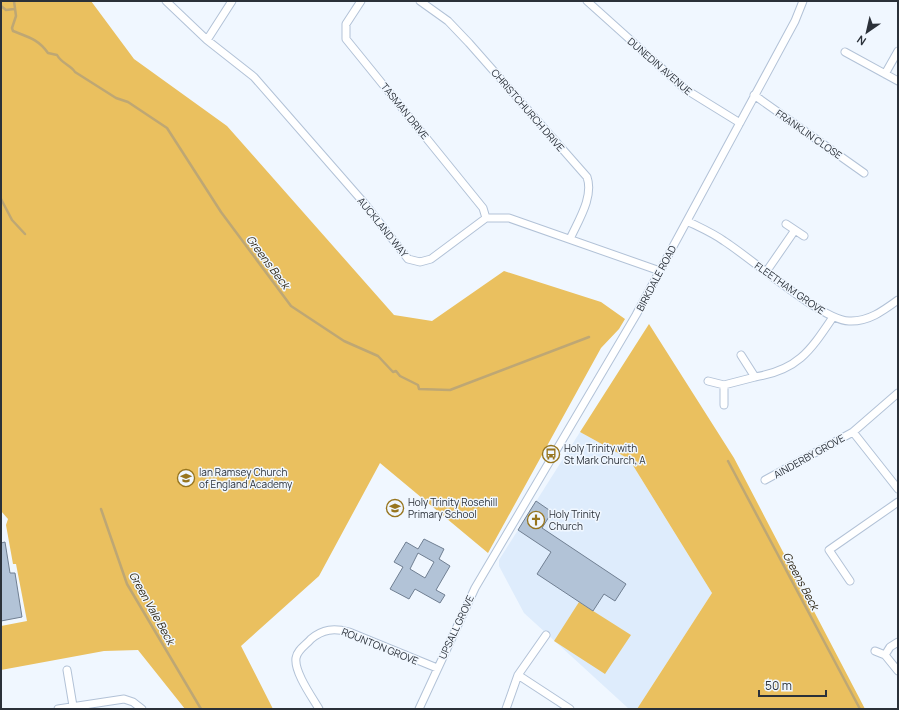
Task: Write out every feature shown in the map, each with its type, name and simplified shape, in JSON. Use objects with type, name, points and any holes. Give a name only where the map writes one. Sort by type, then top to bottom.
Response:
[{"type":"street","name":"AUCKLAND WAY","points":[[166,1],[207,40],[254,77],[365,204],[408,259],[420,262],[431,259],[486,218]]},
{"type":"street","points":[[207,40],[232,1]]},
{"type":"street","name":"TASMAN DRIVE","points":[[361,1],[346,24],[346,39],[483,208],[486,218]]},
{"type":"street","name":"CHRISTCHURCH DRIVE","points":[[420,1],[448,21],[469,43],[587,177],[590,189],[570,239]]},
{"type":"street","name":"DUNEDIN AVENUE","points":[[587,1],[685,89],[740,123]]},
{"type":"street","name":"BIRKDALE ROAD","points":[[498,548],[636,315],[795,21],[800,2]]},
{"type":"street","points":[[885,74],[898,51]]},
{"type":"street","points":[[845,52],[898,81]]},
{"type":"street","name":"FRANKLIN CLOSE","points":[[754,95],[864,173]]},
{"type":"street","points":[[486,218],[509,218],[660,270]]},
{"type":"street","name":"FLEETHAM GROVE","points":[[687,221],[723,240],[814,306],[833,317],[850,321],[861,320],[879,314],[898,300]]},
{"type":"street","points":[[786,224],[804,236]]},
{"type":"street","points":[[766,272],[795,230]]},
{"type":"street","points":[[708,381],[724,385],[774,373],[788,367],[804,355],[816,343],[833,317]]},
{"type":"street","points":[[741,355],[755,377]]},
{"type":"street","points":[[724,385],[724,405]]},
{"type":"street","name":"AINDERBY GROVE","points":[[765,480],[853,432],[898,393]]},
{"type":"street","name":"AINDERBY GROVE","points":[[853,432],[898,489]]},
{"type":"street","points":[[850,581],[829,550],[898,502]]},
{"type":"street","name":"UPSALL GROVE","points":[[419,709],[475,588],[498,548]]},
{"type":"street","name":"ROUNTON GROVE","points":[[319,709],[298,672],[296,658],[299,650],[318,634],[327,630],[338,629],[349,632],[437,668]]},
{"type":"street","points":[[506,709],[518,675],[546,635]]},
{"type":"street","points":[[885,655],[890,647],[898,642]]},
{"type":"street","points":[[875,651],[885,655],[898,671]]},
{"type":"street","points":[[67,670],[73,706]]},
{"type":"street","points":[[518,675],[570,709]]},
{"type":"street","points":[[58,709],[124,699],[133,702],[142,709]]},
{"type":"shaded area","points":[[1,1],[91,1],[134,59],[227,126],[394,315],[432,321],[504,271],[601,302],[625,319],[619,329],[601,348],[488,553],[380,463],[319,576],[241,646],[273,709],[185,709],[138,650],[104,651],[1,670],[1,626],[27,621],[16,564],[13,564],[6,525],[8,519],[1,511]]},
{"type":"shaded area","points":[[649,324],[734,458],[865,709],[637,709],[712,593],[629,459],[580,432]]},
{"type":"shaded area","points":[[580,432],[629,459],[712,593],[637,709],[629,709],[524,613],[499,566],[499,560]]},
{"type":"shaded area","points":[[579,602],[631,635],[605,674],[554,641]]},
{"type":"building","points":[[536,501],[552,512],[542,528],[626,584],[615,601],[604,594],[593,611],[537,574],[551,552],[518,530]]},
{"type":"building","points":[[424,539],[444,549],[439,559],[450,566],[436,590],[445,595],[440,603],[415,589],[409,599],[390,589],[403,567],[394,562],[406,542],[418,549]],"holes":[[[418,553],[434,562],[425,578],[410,569]]]},
{"type":"building","points":[[5,542],[10,573],[15,573],[22,617],[1,621],[1,543]]},
{"type":"waterway","name":"Greens Beck","points":[[14,1],[16,16],[12,28],[13,31],[36,41],[48,53],[57,55],[75,72],[116,98],[128,102],[167,128],[221,212],[291,306],[344,341],[378,356],[393,372],[396,371],[400,376],[418,385],[419,389],[450,390],[589,337]]},
{"type":"waterway","points":[[1,6],[6,10],[14,9]]},
{"type":"waterway","points":[[1,199],[12,220],[25,234]]},
{"type":"waterway","name":"Greens Beck","points":[[728,461],[860,709]]},
{"type":"waterway","name":"Green Vale Beck","points":[[101,509],[127,584],[201,709]]},
{"type":"place","name":"Holy Trinity with St Mark Church, A","points":[[551,454]]},
{"type":"place","name":"Ian Ramsey Church of England Academy","points":[[186,478]]},
{"type":"place","name":"Holy Trinity Rosehill Primary School","points":[[395,508]]},
{"type":"place","name":"Holy Trinity Church","points":[[536,520]]}]
